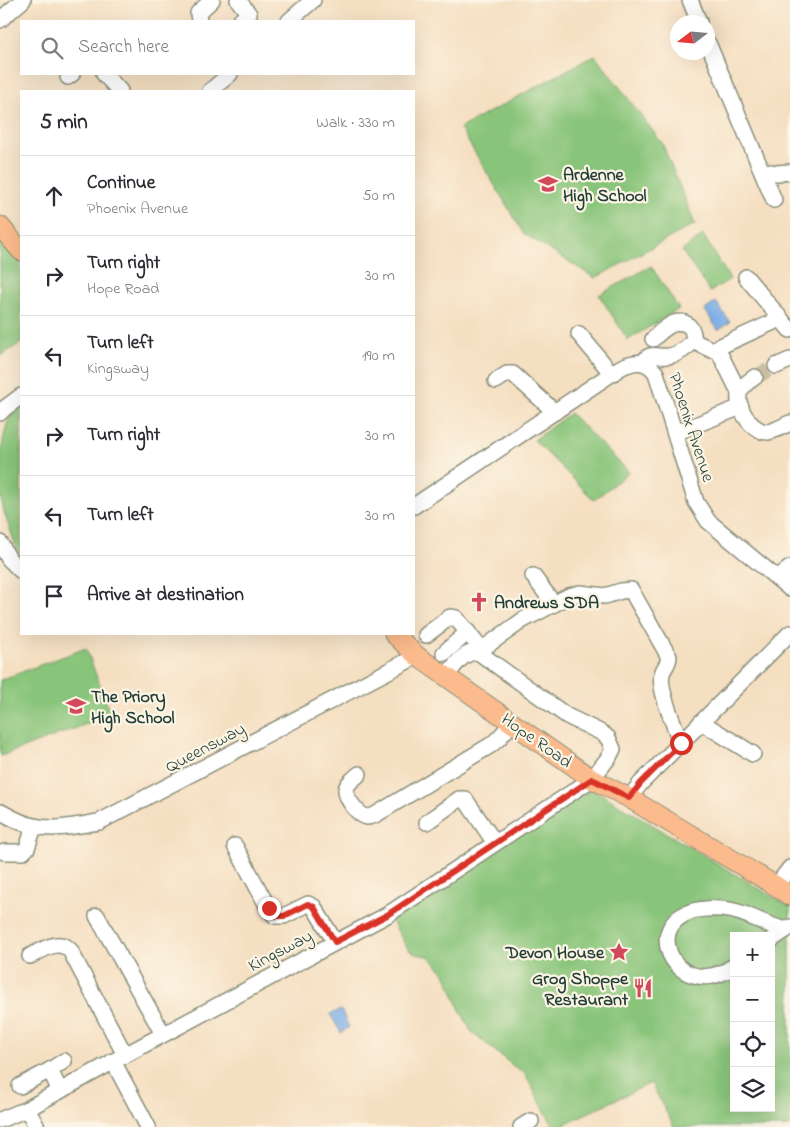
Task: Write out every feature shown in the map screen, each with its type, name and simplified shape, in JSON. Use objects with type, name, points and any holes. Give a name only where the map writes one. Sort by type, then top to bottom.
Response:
[{"type":"main road","points":[[0,226],[20,250]]},
{"type":"main road","name":"Hope Road","points":[[395,635],[417,656],[592,779],[629,798],[783,891]]},
{"type":"street","points":[[0,20],[23,0]]},
{"type":"street","points":[[199,20],[198,13],[212,0]]},
{"type":"street","points":[[238,0],[248,19]]},
{"type":"street","points":[[690,0],[696,15]]},
{"type":"street","points":[[290,20],[308,2]]},
{"type":"street","points":[[715,60],[774,200]]},
{"type":"street","points":[[105,75],[119,90]]},
{"type":"street","points":[[211,90],[229,75]]},
{"type":"street","points":[[762,171],[790,172]]},
{"type":"street","points":[[694,341],[712,350],[785,324],[746,277]]},
{"type":"street","points":[[653,339],[676,322],[683,322],[690,326],[694,341]]},
{"type":"street","points":[[580,334],[612,374]]},
{"type":"street","points":[[644,363],[645,358],[649,356],[668,356],[684,349],[694,341]]},
{"type":"street","points":[[717,348],[740,400],[746,419],[756,429],[766,432],[790,423]]},
{"type":"street","points":[[776,366],[790,360]]},
{"type":"street","name":"Phoenix Avenue","points":[[415,505],[627,364],[644,363],[651,367],[656,374],[696,502],[701,512],[712,525],[790,589]]},
{"type":"street","points":[[496,381],[507,374],[513,374],[555,412]]},
{"type":"street","points":[[675,433],[740,400],[746,383],[755,377]]},
{"type":"street","points":[[0,413],[20,397]]},
{"type":"street","points":[[0,543],[9,559],[20,570]]},
{"type":"street","points":[[776,578],[790,568]]},
{"type":"street","points":[[533,576],[554,604]]},
{"type":"street","points":[[446,676],[463,656],[471,652],[480,651],[523,620],[570,596],[580,593],[605,596],[631,590],[669,656],[668,665],[662,673],[661,679],[665,699],[681,743]]},
{"type":"street","points":[[426,635],[450,617],[456,618],[480,651]]},
{"type":"street","points":[[444,652],[468,632]]},
{"type":"street","points":[[629,798],[641,783],[790,633]]},
{"type":"street","name":"Kingsway","points":[[0,1121],[27,1109],[162,1034],[387,915],[592,779],[613,749],[608,738],[602,733],[567,716],[480,651]]},
{"type":"street","name":"Queensway","points":[[1,812],[34,827],[54,828],[99,822],[417,656]]},
{"type":"street","points":[[701,722],[753,754]]},
{"type":"street","points":[[359,774],[346,788],[347,793],[354,808],[368,817],[375,815],[490,745],[512,723]]},
{"type":"street","points":[[427,822],[459,800],[466,799],[495,843]]},
{"type":"street","points":[[4,852],[23,852],[27,848],[34,827]]},
{"type":"street","points":[[235,846],[275,916],[284,916],[308,904],[314,907],[335,942]]},
{"type":"street","points":[[783,891],[790,868]]},
{"type":"street","points":[[730,968],[715,976],[704,978],[688,973],[674,962],[668,953],[666,944],[673,923],[680,916],[688,912],[721,908],[742,912],[774,927],[788,928]]},
{"type":"street","points":[[97,916],[162,1034]]},
{"type":"street","points":[[775,937],[788,928]]},
{"type":"street","points":[[30,956],[57,944],[65,945],[70,950],[148,1127]]},
{"type":"street","points":[[20,1086],[64,1061]]},
{"type":"street","points":[[50,1070],[60,1090]]},
{"type":"street","points":[[27,1109],[36,1127]]},
{"type":"street","points":[[0,1121],[2,1127]]},
{"type":"green space","points":[[595,55],[662,143],[695,224],[595,278],[524,234],[460,128]]},
{"type":"green space","points":[[0,233],[20,257],[20,344],[0,356]]},
{"type":"green space","points":[[703,235],[730,279],[710,292],[682,251]]},
{"type":"green space","points":[[651,266],[679,309],[628,340],[599,295]]},
{"type":"green space","points":[[20,402],[20,554],[8,523],[0,491],[1,455],[5,430],[14,409]]},
{"type":"green space","points":[[570,413],[629,472],[594,500],[534,440]]},
{"type":"green space","points":[[86,648],[111,715],[1,756],[0,680]]},
{"type":"green space","points":[[591,788],[790,907],[790,1127],[674,1127],[651,1083],[558,1127],[554,1127],[524,1073],[471,1031],[445,973],[428,956],[415,954],[408,949],[390,918]]},
{"type":"water","points":[[716,302],[730,322],[718,330],[705,310]]},
{"type":"water","points":[[341,1010],[349,1027],[341,1033],[330,1014]]},
{"type":"tunnel","points":[[755,377],[776,366]]},
{"type":"place","name":"Ardenne High School","points":[[548,184]]},
{"type":"place","name":"Andrews SDA","points":[[479,602]]},
{"type":"place","name":"The Priory High School","points":[[76,706]]},
{"type":"place","name":"Devon House","points":[[619,952]]},
{"type":"place","name":"Grog Shoppe Restaurant","points":[[643,988]]},
{"type":"route","points":[[269,908],[275,916],[284,916],[308,904],[314,907],[335,942],[387,915],[592,779],[629,798],[641,783],[681,743]]}]
